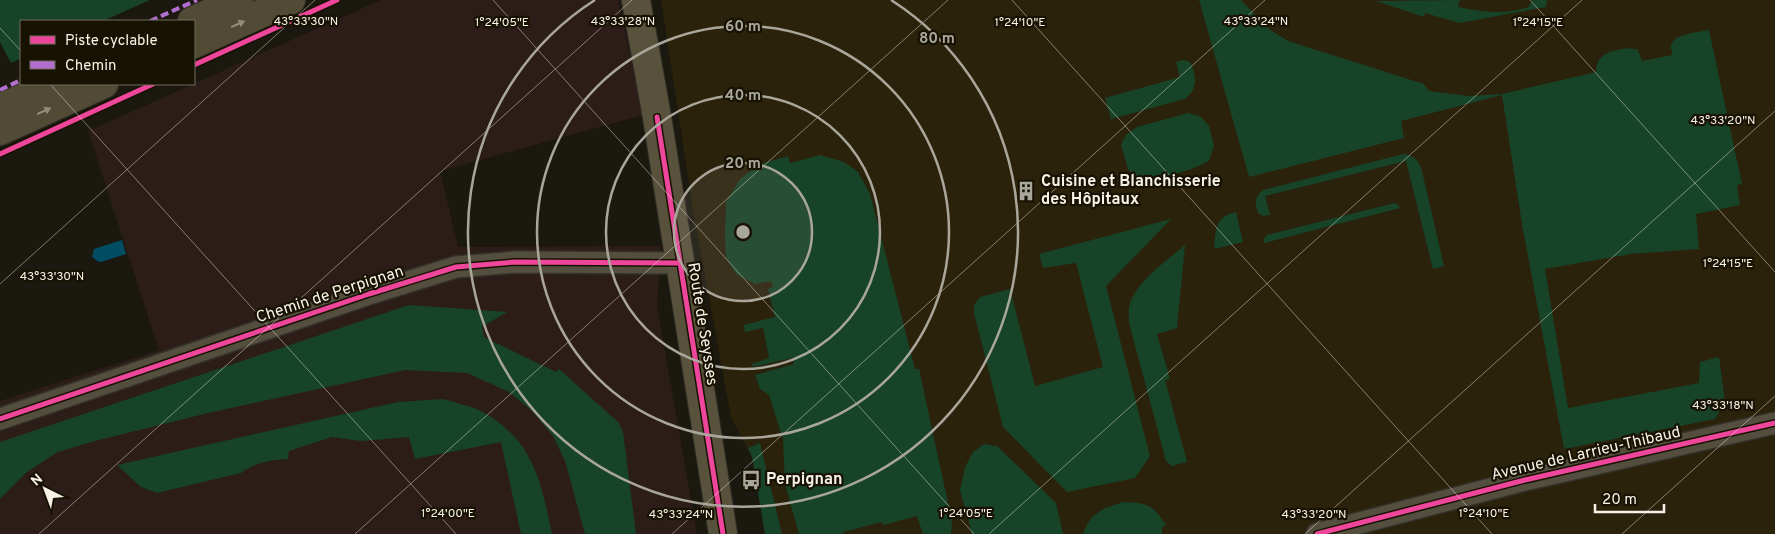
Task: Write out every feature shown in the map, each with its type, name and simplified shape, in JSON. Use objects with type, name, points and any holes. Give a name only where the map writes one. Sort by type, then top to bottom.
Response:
[{"type":"main road","points":[[194,20],[239,0]]},
{"type":"main road","points":[[195,44],[291,0]]},
{"type":"main road","name":"Route de Seysses","points":[[636,0],[657,117],[723,534]]},
{"type":"main road","points":[[0,108],[52,85]]},
{"type":"main road","points":[[0,131],[102,85]]},
{"type":"street","name":"Chemin de Perpignan","points":[[0,419],[369,294],[456,267],[515,262],[679,263]]},
{"type":"street","name":"Avenue de Larrieu-Thibaud","points":[[1317,534],[1525,480],[1775,423]]},
{"type":"shaded area","points":[[381,0],[618,0],[643,115],[440,171],[458,247],[661,246],[657,306],[697,534],[0,534],[0,401],[159,350],[88,131],[191,85],[195,85],[195,83]]},
{"type":"shaded area","points":[[661,0],[1775,0],[1775,534],[765,534],[752,457],[731,417],[693,210]]},
{"type":"green space","points":[[0,0],[150,0],[105,20],[20,20],[20,58],[11,63],[0,42]]},
{"type":"green space","points":[[1199,0],[1241,0],[1269,29],[1288,41],[1424,84],[1429,91],[1469,96],[1502,94],[1596,72],[1599,60],[1612,51],[1629,48],[1638,50],[1642,61],[1672,55],[1671,46],[1676,39],[1687,34],[1709,30],[1742,184],[1737,185],[1740,205],[1696,214],[1699,249],[1630,254],[1545,269],[1568,408],[1699,383],[1700,362],[1719,357],[1725,401],[1715,419],[1564,449],[1522,224],[1502,95],[1401,121],[1404,138],[1249,177]]},
{"type":"green space","points":[[1460,0],[1458,7],[1493,12],[1519,10],[1528,7],[1533,0],[1547,0],[1546,7],[1459,23],[1425,13],[1424,17],[1376,1]]},
{"type":"green space","points":[[1183,60],[1190,62],[1195,77],[1194,87],[1185,99],[1111,119],[1105,98],[1180,77],[1176,62]]},
{"type":"green space","points":[[1188,113],[1201,117],[1209,126],[1214,146],[1209,161],[1174,174],[1137,178],[1128,169],[1121,145],[1126,135],[1137,127]]},
{"type":"green space","points":[[1403,154],[1414,158],[1421,167],[1444,266],[1433,269],[1406,161],[1265,196],[1270,215],[1263,216],[1258,213],[1256,200],[1263,190]]},
{"type":"green space","points":[[820,155],[844,162],[858,172],[870,194],[915,369],[919,369],[952,521],[951,534],[923,534],[917,516],[884,525],[882,522],[843,532],[843,534],[799,534],[785,484],[783,439],[769,395],[760,389],[755,375],[794,364],[792,358],[753,367],[752,364],[769,358],[763,328],[745,332],[744,325],[775,317],[768,289],[773,287],[771,281],[755,284],[736,274],[726,257],[726,202],[740,179],[760,164],[788,156],[790,163]]},
{"type":"green space","points":[[1395,203],[1400,208],[1264,243],[1267,235]]},
{"type":"green space","points":[[1236,212],[1243,242],[1214,249],[1216,231],[1220,221],[1229,214]]},
{"type":"green space","points":[[1171,219],[1106,286],[1150,456],[1135,478],[1067,492],[1003,427],[974,313],[974,305],[980,297],[1010,289],[1035,386],[1103,367],[1076,263],[1043,268],[1039,254]]},
{"type":"green space","points":[[1185,245],[1177,328],[1157,334],[1170,379],[1165,380],[1187,462],[1172,466],[1166,461],[1129,323],[1129,308],[1137,290],[1144,281]]},
{"type":"green space","points":[[409,305],[507,312],[482,327],[484,337],[556,372],[559,369],[618,422],[623,432],[636,534],[585,534],[565,461],[553,436],[532,411],[509,392],[467,373],[405,370],[204,414],[95,441],[58,452],[27,472],[0,499],[0,442]]},
{"type":"green space","points":[[444,399],[481,411],[499,422],[523,448],[532,463],[544,496],[552,534],[521,534],[501,442],[415,459],[409,437],[361,441],[332,437],[289,451],[288,459],[264,462],[252,466],[241,473],[157,493],[141,487],[117,465],[398,402]]},
{"type":"green space","points":[[760,443],[782,534],[765,534],[752,457],[748,448]]},
{"type":"green space","points":[[984,444],[997,446],[1056,503],[1063,534],[972,534],[960,490],[965,467],[973,452]]},
{"type":"green space","points":[[1123,502],[1144,504],[1153,509],[1166,525],[1162,527],[1162,534],[1083,534],[1090,521],[1098,512]]},
{"type":"water","points":[[122,240],[126,254],[101,262],[92,257],[94,249]]},
{"type":"marked path","points":[[152,20],[197,0]]},
{"type":"marked path","points":[[0,90],[20,80]]},
{"type":"cycle path","points":[[195,65],[337,0]]},
{"type":"cycle path","points":[[0,154],[151,85]]},
{"type":"cycle path","points":[[657,117],[723,534]]},
{"type":"cycle path","points":[[0,419],[369,294],[456,267],[515,262],[679,263]]},
{"type":"cycle path","points":[[1317,534],[1525,480],[1775,423]]},
{"type":"place","name":"Cuisine et Blanchisserie des Hôpitaux","points":[[1026,191]]},
{"type":"place","name":"Perpignan","points":[[751,480]]}]
